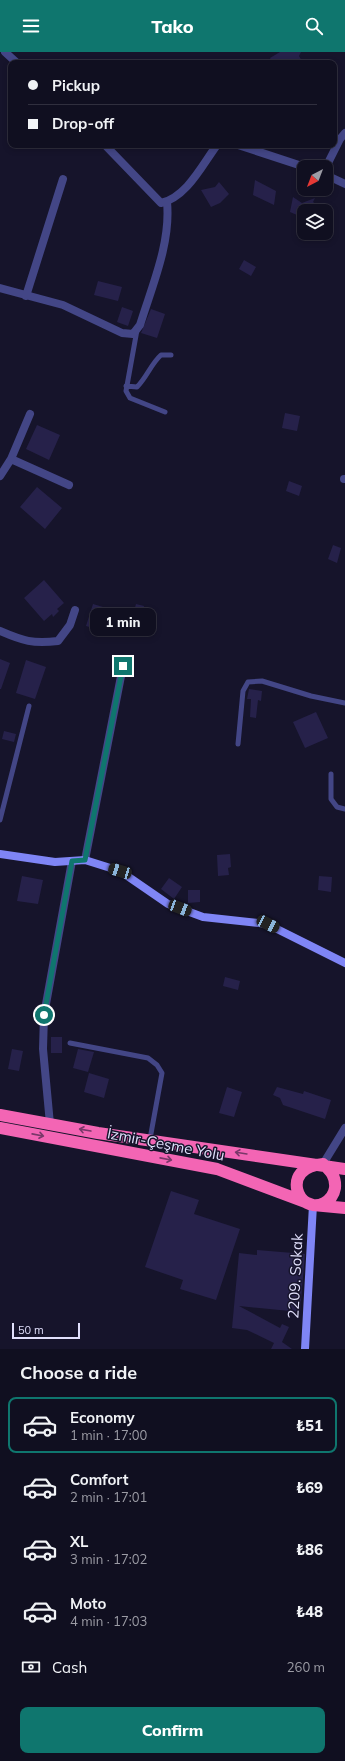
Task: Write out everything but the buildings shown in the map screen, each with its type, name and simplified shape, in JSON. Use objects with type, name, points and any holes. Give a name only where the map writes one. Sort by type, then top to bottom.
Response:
[{"type":"highway","name":"İzmir-Çeşme Yolu","points":[[0,1115],[98,1133],[323,1164],[345,1169]]},
{"type":"highway","name":"İzmir-Çeşme Yolu","points":[[0,1128],[217,1169],[313,1205],[345,1208]]},
{"type":"highway","points":[[323,1164],[331,1171],[334,1178],[335,1190],[327,1201],[322,1204],[313,1205],[303,1201],[299,1196],[296,1190],[298,1177],[301,1172],[312,1165],[323,1164]]},
{"type":"street","points":[[5,52],[14,60]]},
{"type":"street","points":[[337,145],[345,133]]},
{"type":"street","points":[[0,288],[63,305],[122,332],[133,334],[137,330],[140,325],[165,244],[169,218],[164,203],[109,148]]},
{"type":"street","points":[[164,203],[184,190],[215,148]]},
{"type":"street","points":[[247,148],[297,164]]},
{"type":"street","points":[[330,160],[336,148]]},
{"type":"street","points":[[333,178],[345,184]]},
{"type":"street","points":[[26,296],[63,179]]},
{"type":"street","points":[[0,476],[10,459],[30,414]]},
{"type":"street","points":[[10,459],[69,485]]},
{"type":"street","points":[[0,631],[22,640],[40,643],[58,641],[70,625],[75,610]]},
{"type":"street","points":[[85,860],[123,666]]},
{"type":"street","points":[[0,854],[55,862],[85,860],[120,871],[168,904],[203,917],[268,924],[345,963]]},
{"type":"street","points":[[50,1124],[43,1049],[44,1015],[72,861]]},
{"type":"street","points":[[323,1164],[345,1128]]},
{"type":"street","name":"2209. Sokak","points":[[305,1349],[313,1205]]},
{"type":"lane","points":[[137,330],[126,391],[130,398],[165,412]]},
{"type":"lane","points":[[126,386],[137,387],[146,378],[155,360],[161,355],[171,355]]},
{"type":"lane","points":[[238,744],[243,691],[248,682],[262,681],[311,696],[345,703]]},
{"type":"lane","points":[[0,820],[29,706]]},
{"type":"lane","points":[[331,774],[331,800],[337,807],[345,809]]},
{"type":"lane","points":[[70,1043],[148,1058],[157,1065],[162,1073],[150,1139]]},
{"type":"route","points":[[44,1015],[72,861],[85,860],[123,666]]}]
